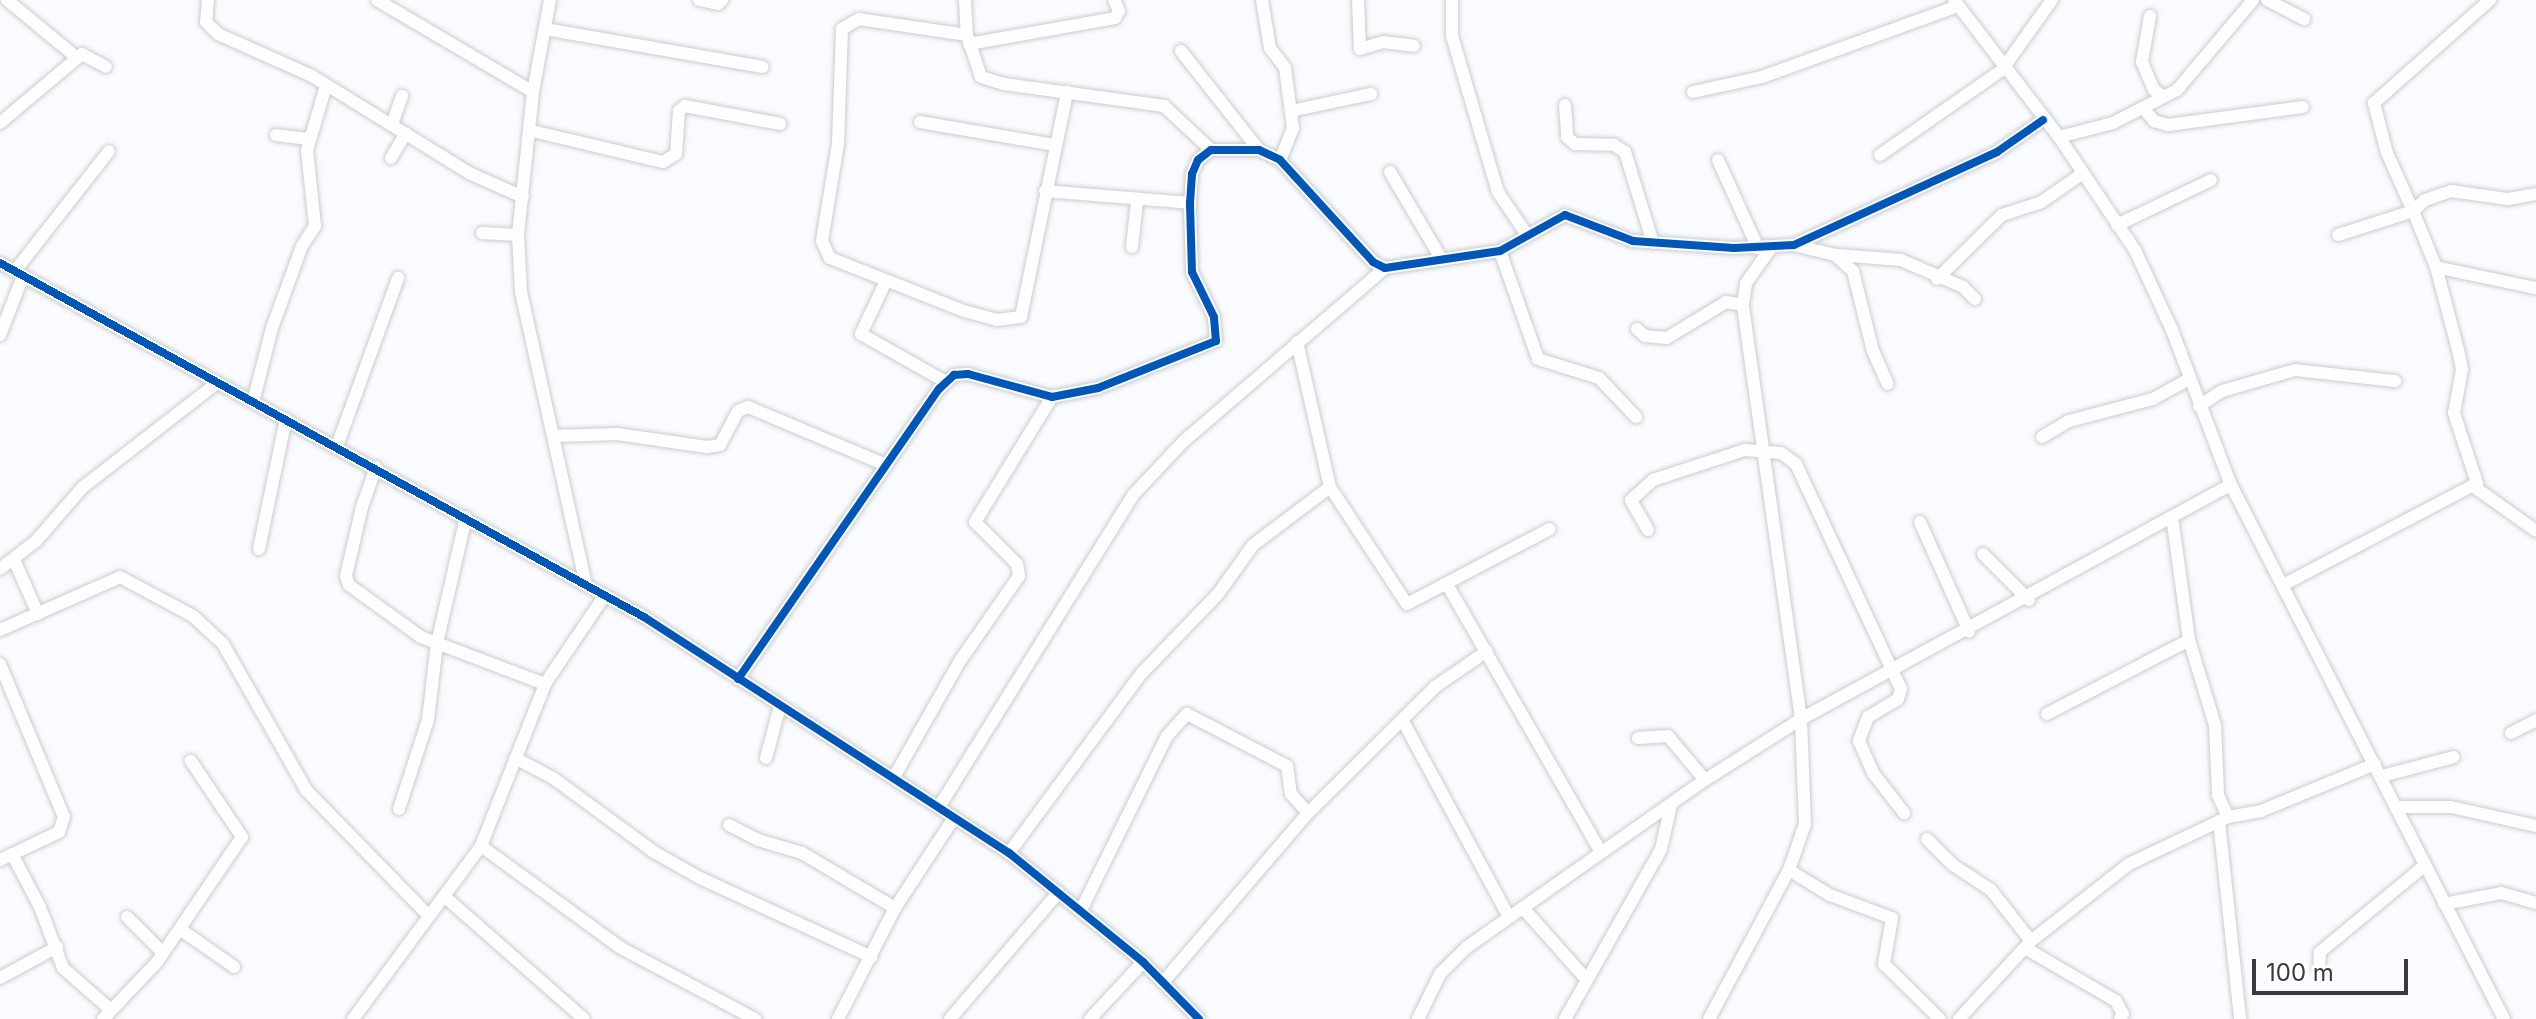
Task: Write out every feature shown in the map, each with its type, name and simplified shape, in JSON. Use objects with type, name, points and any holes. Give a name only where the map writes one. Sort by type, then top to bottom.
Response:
[{"type":"street","points":[[7,0],[76,57]]},
{"type":"street","points":[[208,0],[206,22],[218,34],[326,86],[469,173],[523,197]]},
{"type":"street","points":[[377,0],[533,92]]},
{"type":"street","points":[[550,0],[533,92],[532,131],[518,235],[521,292],[586,584]]},
{"type":"street","points":[[699,0],[718,4],[722,0]]},
{"type":"street","points":[[965,0],[968,40],[976,70],[990,81],[1170,108],[1211,150]]},
{"type":"street","points":[[1067,92],[1021,317],[997,320],[886,281],[830,258],[822,249],[838,144],[842,29],[859,19],[968,40],[1115,18],[1119,11],[1114,0]]},
{"type":"street","points":[[1262,0],[1270,48],[1285,68],[1291,111],[1293,132],[1280,160]]},
{"type":"street","points":[[1358,0],[1360,49],[1383,42],[1414,46]]},
{"type":"street","points":[[1452,0],[1452,36],[1498,192],[1527,235]]},
{"type":"street","points":[[1880,155],[2002,70],[2052,0]]},
{"type":"street","points":[[2059,137],[2144,109],[2188,81],[2253,0]]},
{"type":"street","points":[[2267,0],[2304,19]]},
{"type":"street","points":[[2283,585],[2473,486],[2476,476],[2454,413],[2462,370],[2436,267],[2387,153],[2374,103],[2490,0]]},
{"type":"street","points":[[1693,92],[1762,77],[1956,3],[2002,70],[2059,137],[2117,225],[2172,330],[2231,485],[2504,1019]]},
{"type":"street","points":[[2150,16],[2142,62],[2154,90],[2163,96]]},
{"type":"street","points":[[545,29],[763,67]]},
{"type":"street","points":[[1181,51],[1259,150]]},
{"type":"street","points":[[0,123],[76,57],[87,54],[106,67]]},
{"type":"street","points":[[253,402],[272,328],[302,246],[315,226],[309,139],[326,86]]},
{"type":"street","points":[[1291,111],[1371,94]]},
{"type":"street","points":[[392,124],[402,96]]},
{"type":"street","points":[[1565,105],[1567,137],[1575,144],[1614,145],[1625,152],[1653,243]]},
{"type":"street","points":[[532,131],[663,162],[676,154],[679,111],[685,106],[780,124]]},
{"type":"street","points":[[2144,109],[2154,121],[2168,125],[2303,107]]},
{"type":"street","points":[[1794,245],[1910,187],[1997,152],[2043,120]]},
{"type":"street","points":[[920,122],[1055,145]]},
{"type":"street","points":[[391,158],[406,133]]},
{"type":"street","points":[[276,135],[309,139]]},
{"type":"street","points":[[738,679],[946,382],[968,374],[1052,397],[1098,388],[1216,341],[1214,317],[1192,272],[1190,203],[1192,174],[1198,160],[1211,150],[1259,150],[1280,160],[1373,262],[1385,268]]},
{"type":"street","points":[[0,335],[19,273],[109,151]]},
{"type":"street","points":[[1718,160],[1764,248]]},
{"type":"street","points":[[1390,172],[1442,260]]},
{"type":"street","points":[[1937,279],[2002,215],[2040,203],[2083,173]]},
{"type":"street","points":[[2117,225],[2211,180]]},
{"type":"street","points":[[1045,191],[1137,202],[1190,203]]},
{"type":"street","points":[[2338,235],[2413,211],[2425,200],[2451,191],[2508,199],[2536,194]]},
{"type":"street","points":[[1132,247],[1137,202]]},
{"type":"street","points":[[939,807],[1134,494],[1184,441],[1385,268],[1500,251],[1565,215],[1653,243],[1764,248],[1794,245],[1835,255],[1901,260],[1937,279],[1963,287],[1975,299]]},
{"type":"street","points":[[482,233],[518,235]]},
{"type":"street","points":[[1709,1019],[1789,870],[1805,824],[1801,719],[1743,305],[1746,283],[1764,248]]},
{"type":"street","points":[[1500,251],[1538,359],[1599,378],[1636,417]]},
{"type":"street","points":[[1835,255],[1853,271],[1873,351],[1888,384]]},
{"type":"street","points":[[0,263],[586,584],[894,777],[1009,853],[1059,892],[1164,981],[1199,1019]]},
{"type":"street","points":[[2436,267],[2536,288]]},
{"type":"street","points":[[337,446],[398,278]]},
{"type":"street","points":[[886,281],[861,334],[946,382]]},
{"type":"street","points":[[1637,329],[1645,336],[1667,338],[1722,304],[1743,305]]},
{"type":"street","points":[[1297,342],[1330,487],[1401,600],[1415,603],[1550,529]]},
{"type":"street","points":[[2199,406],[2222,391],[2295,370],[2395,381]]},
{"type":"street","points":[[2042,437],[2069,421],[2153,399],[2189,379]]},
{"type":"street","points":[[0,569],[15,562],[83,487],[217,383]]},
{"type":"street","points":[[894,777],[960,661],[1019,576],[1017,564],[975,522],[1052,397]]},
{"type":"street","points":[[553,436],[617,434],[707,447],[720,445],[738,411],[748,407],[886,465]]},
{"type":"street","points":[[259,549],[286,419]]},
{"type":"street","points":[[1648,530],[1631,500],[1641,488],[1703,461],[1761,449],[1781,453],[1796,464],[1893,669],[1900,696],[1868,717],[1859,741],[1873,773],[1904,813]]},
{"type":"street","points":[[376,467],[362,507],[347,580],[391,618],[437,643],[545,684]]},
{"type":"street","points":[[1418,1019],[1440,974],[1509,917],[1705,780],[1801,719],[2029,600],[2231,485]]},
{"type":"street","points":[[2473,486],[2536,531]]},
{"type":"street","points":[[1009,853],[1141,674],[1218,594],[1253,545],[1330,487]]},
{"type":"street","points":[[399,809],[428,720],[437,643],[466,517]]},
{"type":"street","points":[[2172,517],[2189,640],[2215,725],[2218,795],[2223,819],[2240,1019]]},
{"type":"street","points":[[1920,522],[1969,631]]},
{"type":"street","points":[[1983,554],[2029,600]]},
{"type":"street","points":[[15,562],[38,614]]},
{"type":"street","points":[[0,630],[120,577],[193,616],[228,653],[307,791],[427,914]]},
{"type":"street","points":[[1448,586],[1601,852]]},
{"type":"street","points":[[353,1019],[427,914],[481,846],[545,684],[605,595]]},
{"type":"street","points":[[2047,714],[2189,640]]},
{"type":"street","points":[[1164,981],[1308,813],[1404,723],[1435,687],[1487,651]]},
{"type":"street","points":[[0,664],[64,817],[59,832],[6,857],[57,947],[72,981],[107,1015],[163,953],[242,837],[191,761]]},
{"type":"street","points":[[766,758],[780,706]]},
{"type":"street","points":[[1081,910],[1167,736],[1187,714],[1287,766],[1291,794],[1308,813]]},
{"type":"street","points":[[2511,733],[2536,720]]},
{"type":"street","points":[[1404,723],[1509,917]]},
{"type":"street","points":[[1638,738],[1668,736],[1705,780]]},
{"type":"street","points":[[1959,1019],[2028,945],[2129,864],[2223,819],[2261,811],[2378,770],[2454,757]]},
{"type":"street","points":[[515,758],[553,778],[654,852],[700,878],[872,957]]},
{"type":"street","points":[[1565,1019],[1661,849],[1671,805]]},
{"type":"street","points":[[2396,807],[2451,807],[2536,826]]},
{"type":"street","points":[[838,1019],[895,908],[954,818]]},
{"type":"street","points":[[729,825],[758,840],[802,853],[895,908]]},
{"type":"street","points":[[1927,839],[1953,865],[1991,890],[2028,945],[2116,1001],[2123,1014],[2120,1019]]},
{"type":"street","points":[[481,846],[621,948],[755,1019]]},
{"type":"street","points":[[2319,970],[2320,952],[2425,865]]},
{"type":"street","points":[[1789,870],[1830,895],[1892,918],[1884,964],[1940,1019]]},
{"type":"street","points":[[950,1019],[1059,892]]},
{"type":"street","points":[[2444,904],[2501,893],[2536,903]]},
{"type":"street","points":[[444,896],[584,1019]]},
{"type":"street","points":[[1523,908],[1586,979]]},
{"type":"street","points":[[127,917],[163,953]]},
{"type":"street","points":[[180,929],[234,967]]},
{"type":"street","points":[[0,978],[57,947]]},
{"type":"street","points":[[1090,1019],[1143,962]]},
{"type":"cycle path","points":[[738,679],[939,389],[954,375],[968,374],[1052,397],[1098,388],[1216,341],[1214,317],[1192,272],[1190,203],[1192,174],[1198,160],[1211,150],[1259,150],[1280,160],[1373,262],[1385,268],[1500,251],[1565,215],[1633,241],[1734,248],[1794,245],[1997,152],[2043,120]]},
{"type":"cycle path","points":[[0,263],[644,617],[1009,853],[1143,962],[1199,1019]]}]
